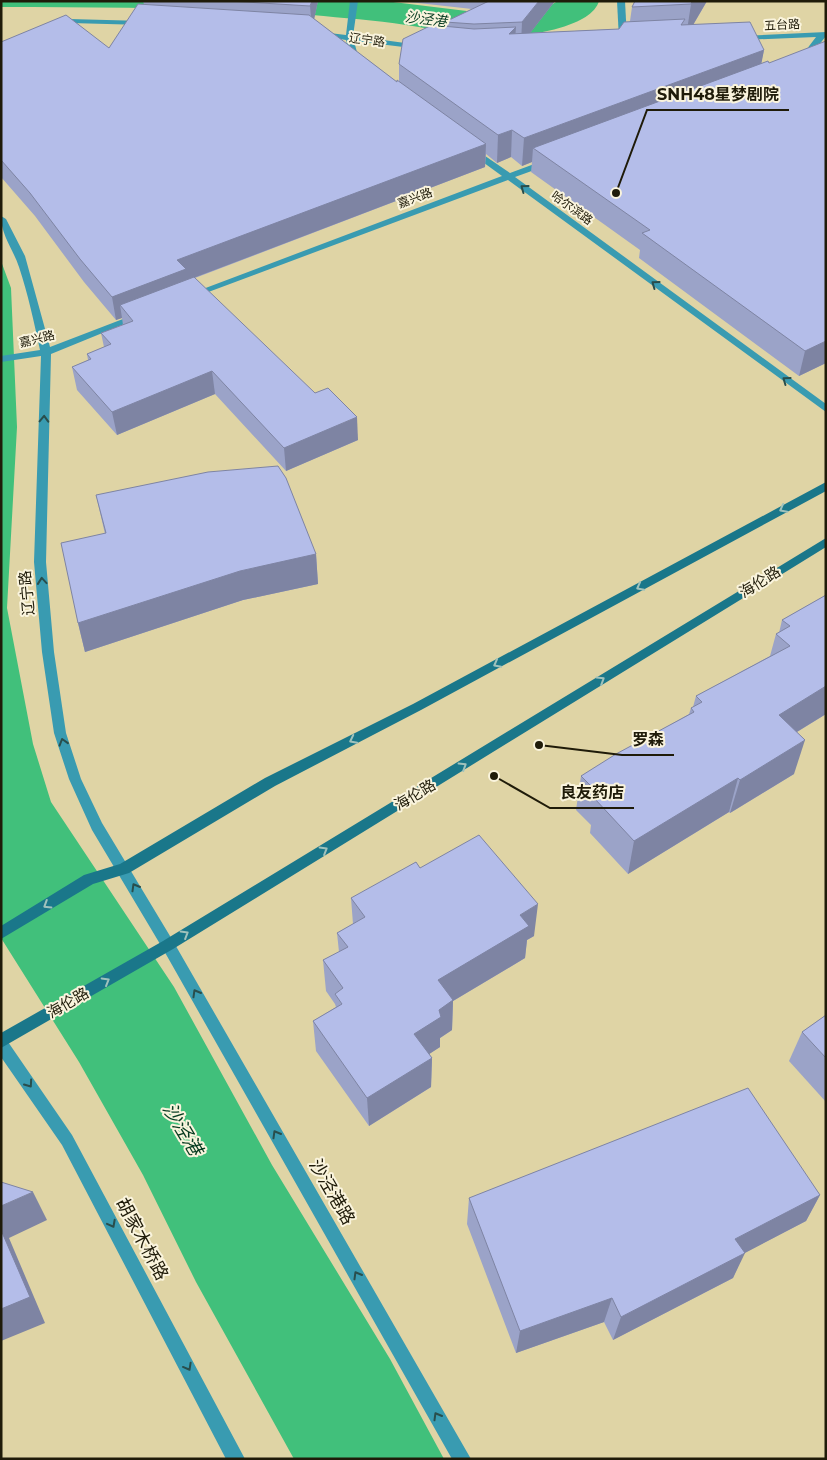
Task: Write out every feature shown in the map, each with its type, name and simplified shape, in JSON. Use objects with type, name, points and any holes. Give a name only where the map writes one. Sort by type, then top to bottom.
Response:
[{"type":"main road","points":[[1,933],[88,879],[124,869],[270,782],[417,707],[826,486]]},
{"type":"main road","name":"海伦路","points":[[1,1043],[168,945],[826,542]]},
{"type":"street","points":[[354,1],[348,38],[355,58],[365,70]]},
{"type":"street","points":[[621,1],[618,44],[632,43]]},
{"type":"street","points":[[52,28],[69,21],[149,23]]},
{"type":"street","name":"辽宁路","points":[[310,32],[426,48]]},
{"type":"street","points":[[793,66],[807,56],[824,34]]},
{"type":"street","name":"五台路","points":[[732,38],[824,34]]},
{"type":"street","name":"哈尔滨路","points":[[462,143],[826,408]]},
{"type":"street","name":"嘉兴路","points":[[180,300],[555,160]]},
{"type":"street","name":"辽宁路","points":[[1,219],[20,256],[46,352],[40,562],[48,652],[60,733],[74,779],[97,826],[168,945]]},
{"type":"street","name":"嘉兴路","points":[[1,359],[46,352],[144,314]]},
{"type":"street","name":"沙泾港路","points":[[168,945],[462,1459]]},
{"type":"street","name":"胡家木桥路","points":[[1,1043],[68,1140],[236,1459]]},
{"type":"water","name":"沙泾港","points":[[1,1],[385,1],[483,13],[547,7],[558,1],[599,1],[594,10],[586,17],[561,28],[534,34],[499,37],[312,15],[157,8],[1,7]]},
{"type":"water","name":"沙泾港","points":[[1,261],[11,288],[17,427],[7,608],[33,744],[51,802],[174,987],[272,1165],[390,1359],[444,1459],[294,1459],[196,1282],[143,1175],[79,1062],[1,938]]},
{"type":"building","points":[[229,1],[312,1],[310,6]]},
{"type":"building","points":[[489,1],[539,1],[522,22],[474,24],[445,22]]},
{"type":"building","points":[[635,1],[692,1],[691,4],[632,7]]},
{"type":"building","points":[[138,4],[309,15],[397,82],[397,80],[486,144],[177,260],[186,269],[112,297],[80,259],[30,193],[1,160],[1,42],[66,15],[109,48]]},
{"type":"building","points":[[685,19],[681,25],[750,22],[764,50],[524,138],[512,130],[498,135],[399,64],[403,39],[432,25],[474,29],[516,27],[509,34],[619,29],[624,22]]},
{"type":"building","points":[[826,41],[826,341],[805,351],[642,233],[650,230],[533,148],[768,61],[769,63]]},
{"type":"building","points":[[194,277],[315,393],[328,388],[357,417],[284,448],[212,371],[112,412],[72,367],[91,359],[87,354],[111,344],[101,333],[133,321],[120,305]]},
{"type":"building","points":[[278,466],[286,478],[316,554],[240,571],[78,623],[61,543],[106,533],[96,495],[208,472]]},
{"type":"building","points":[[826,595],[826,686],[779,715],[805,740],[634,841],[595,799],[600,795],[581,776],[616,754],[694,712],[691,708],[702,702],[696,696],[790,646],[776,634],[790,626],[782,620]]},
{"type":"building","points":[[479,835],[538,904],[520,915],[529,926],[438,980],[453,1000],[439,1010],[441,1017],[414,1034],[432,1058],[367,1098],[313,1021],[342,1004],[335,994],[343,988],[323,960],[348,947],[337,933],[365,917],[351,898],[416,862],[420,868]]},
{"type":"building","points":[[826,1015],[826,1058],[802,1032]]},
{"type":"building","points":[[748,1088],[820,1195],[735,1239],[745,1253],[621,1317],[612,1298],[520,1331],[469,1198]]},
{"type":"building","points":[[1,1182],[33,1192],[1,1206]]},
{"type":"building","points":[[1,1230],[30,1297],[1,1309]]},
{"type":"place","name":"SNH48星梦剧院","points":[[616,193]]},
{"type":"place","name":"罗森","points":[[539,745]]},
{"type":"place","name":"良友药店","points":[[494,776]]}]
